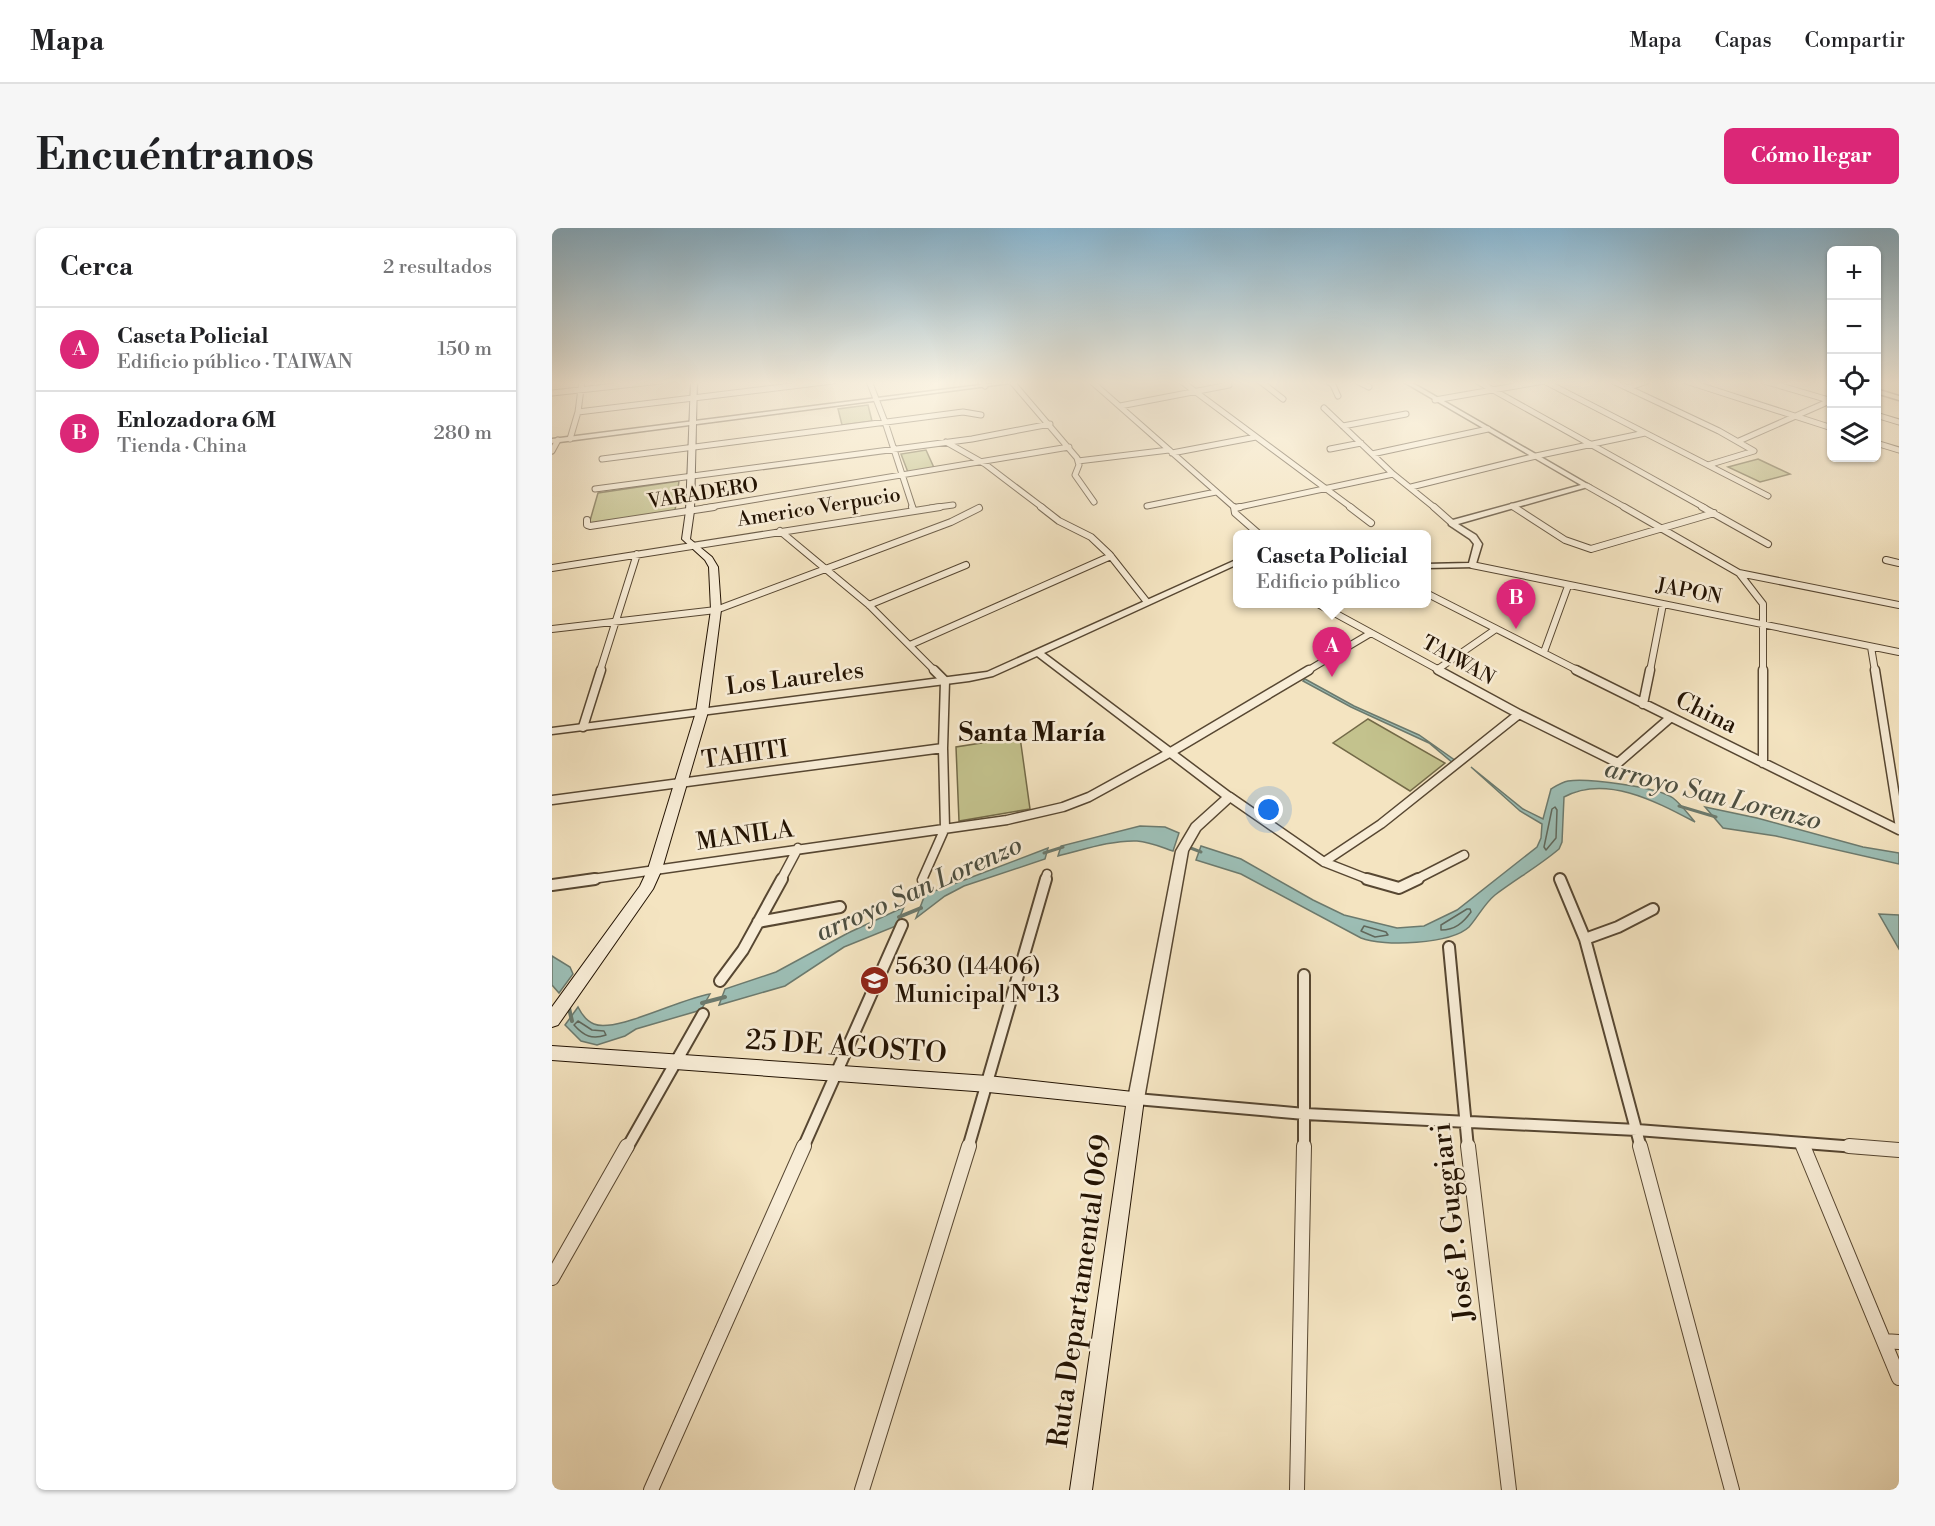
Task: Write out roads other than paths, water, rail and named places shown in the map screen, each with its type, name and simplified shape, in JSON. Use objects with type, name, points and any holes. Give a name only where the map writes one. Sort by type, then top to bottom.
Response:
[{"type":"main road","points":[[553,1019],[635,906],[655,869],[702,712],[716,610],[713,602],[715,571],[712,562],[686,539],[690,511],[693,440]]},
{"type":"main road","name":"25 DE AGOSTO","points":[[552,1053],[988,1084],[1136,1100]]},
{"type":"main road","name":"Ruta Departamental 069","points":[[1081,1490],[1136,1100]]},
{"type":"street","points":[[602,459],[752,440]]},
{"type":"street","points":[[891,440],[913,510]]},
{"type":"street","points":[[595,489],[958,440]]},
{"type":"street","points":[[1064,440],[1078,461],[1079,465],[1075,475],[1094,502]]},
{"type":"street","points":[[1157,440],[1234,508],[1235,513],[1254,530]]},
{"type":"street","points":[[1078,461],[1170,452],[1240,440]]},
{"type":"street","points":[[1261,440],[1371,523]]},
{"type":"street","points":[[1358,440],[1393,474],[1412,487],[1452,523],[1473,537],[1478,544],[1472,566],[1431,566]]},
{"type":"street","points":[[1372,454],[1437,440]]},
{"type":"street","points":[[1507,440],[1739,573],[1899,605]]},
{"type":"street","points":[[1583,440],[1768,544]]},
{"type":"street","points":[[1412,487],[1611,440]]},
{"type":"street","points":[[1659,440],[1768,496]]},
{"type":"street","points":[[552,451],[555,441]]},
{"type":"street","points":[[1708,465],[1753,452],[1753,449],[1739,441]]},
{"type":"street","points":[[946,442],[985,464],[1059,521],[1091,537],[1111,556],[1147,602]]},
{"type":"street","points":[[1330,449],[1361,443]]},
{"type":"street","points":[[1881,445],[1899,450]]},
{"type":"street","name":"VARADERO","points":[[588,523],[690,511],[903,478],[1070,447]]},
{"type":"street","points":[[1234,508],[1393,474]]},
{"type":"street","points":[[1452,523],[1587,486]]},
{"type":"street","points":[[1147,506],[1216,492]]},
{"type":"street","name":"Americo Verpucio","points":[[552,568],[953,505]]},
{"type":"street","points":[[1512,506],[1565,540],[1591,549],[1714,513]]},
{"type":"street","points":[[552,629],[716,610],[951,522],[979,508]]},
{"type":"street","points":[[780,531],[869,605],[945,681],[943,748],[945,828],[922,880]]},
{"type":"street","points":[[583,727],[637,554]]},
{"type":"street","points":[[910,645],[1111,556]]},
{"type":"street","points":[[1886,560],[1899,562]]},
{"type":"street","name":"Los Laureles","points":[[552,731],[990,674],[1233,563]]},
{"type":"street","points":[[869,605],[966,565]]},
{"type":"street","name":"JAPON","points":[[1472,566],[1899,652]]},
{"type":"street","points":[[1739,573],[1762,604],[1763,763]]},
{"type":"street","points":[[1544,652],[1568,586]]},
{"type":"street","name":"China","points":[[1431,596],[1670,718],[1899,830]]},
{"type":"street","points":[[1643,704],[1663,604]]},
{"type":"street","name":"TAIWAN","points":[[1327,608],[1519,714],[1618,763],[1670,718]]},
{"type":"street","points":[[1438,669],[1496,629]]},
{"type":"street","name":"MANILA","points":[[552,885],[798,848],[1007,820],[1063,807],[1089,797],[1171,752],[1371,633]]},
{"type":"street","points":[[1871,647],[1899,822]]},
{"type":"street","points":[[1039,653],[1230,797],[1324,862],[1360,878],[1399,888],[1464,855]]},
{"type":"street","points":[[1324,862],[1381,824],[1519,714]]},
{"type":"street","name":"TAHITI","points":[[552,800],[943,748]]},
{"type":"street","points":[[1230,797],[1210,812],[1189,834],[1182,851],[1136,1100],[1305,1114],[1465,1124],[1637,1130],[1899,1150]]},
{"type":"street","points":[[720,981],[742,950],[798,848]]},
{"type":"street","points":[[862,1490],[988,1084],[1047,874]]},
{"type":"street","points":[[1560,878],[1586,939],[1732,1490]]},
{"type":"street","points":[[758,922],[840,907]]},
{"type":"street","points":[[1586,939],[1618,927],[1653,909]]},
{"type":"street","points":[[651,1490],[902,925]]},
{"type":"street","name":"José P. Guggiari","points":[[1449,947],[1465,1124],[1509,1490]]},
{"type":"street","points":[[1297,1490],[1305,1114],[1305,975]]},
{"type":"street","points":[[552,1278],[703,1014]]},
{"type":"street","points":[[1802,1143],[1899,1378]]},
{"type":"street","points":[[1884,1341],[1899,1342]]},
{"type":"water","points":[[1305,679],[1354,706],[1419,735],[1456,761],[1453,763],[1429,743],[1351,707],[1303,681]]},
{"type":"water","points":[[1471,767],[1523,809],[1543,819],[1551,789],[1559,784],[1577,780],[1622,784],[1665,794],[1676,800],[1695,822],[1631,793],[1597,788],[1564,797],[1562,842],[1559,849],[1495,895],[1469,927],[1460,933],[1416,942],[1371,941],[1361,938],[1241,874],[1196,860],[1201,846],[1241,859],[1344,915],[1397,928],[1424,926],[1457,910],[1537,847],[1541,838],[1542,824],[1520,811]]},
{"type":"water","points":[[1705,807],[1757,818],[1863,847],[1899,853],[1899,864],[1776,836],[1723,828]]},
{"type":"water","points":[[1140,826],[1165,827],[1179,833],[1173,851],[1146,842],[1127,841],[1058,856],[1061,846]]},
{"type":"water","points":[[1048,848],[1045,859],[964,886],[945,896],[916,918],[926,892],[938,890]]},
{"type":"water","points":[[904,907],[896,926],[844,947],[785,986],[719,1005],[725,989],[776,972],[848,933]]},
{"type":"water","points":[[1879,914],[1899,915],[1899,949]]},
{"type":"water","points":[[552,956],[570,967],[573,974],[559,993],[552,985]]},
{"type":"water","points":[[710,994],[701,1010],[636,1029],[625,1036],[597,1045],[581,1041],[565,1025],[578,1007],[583,1015],[594,1024],[617,1024]]},
{"type":"waterway","name":"arroyo San Lorenzo","points":[[1679,806],[1716,817]]},
{"type":"waterway","name":"arroyo San Lorenzo","points":[[1044,853],[1063,847]]},
{"type":"waterway","name":"arroyo San Lorenzo","points":[[1188,847],[1201,852]]},
{"type":"waterway","name":"arroyo San Lorenzo","points":[[899,917],[921,908]]},
{"type":"waterway","name":"arroyo San Lorenzo","points":[[702,1003],[725,997]]},
{"type":"waterway","name":"arroyo San Lorenzo","points":[[569,1008],[572,1021]]},
{"type":"place","name":"Enlozadora 6M","points":[[1516,629]]},
{"type":"place","name":"Caseta Policial","points":[[1332,677]]},
{"type":"place","name":"5630 (14406) Municipal Nº13","points":[[874,981]]},
{"type":"district","name":"Santa María","points":[[1032,733]]}]
